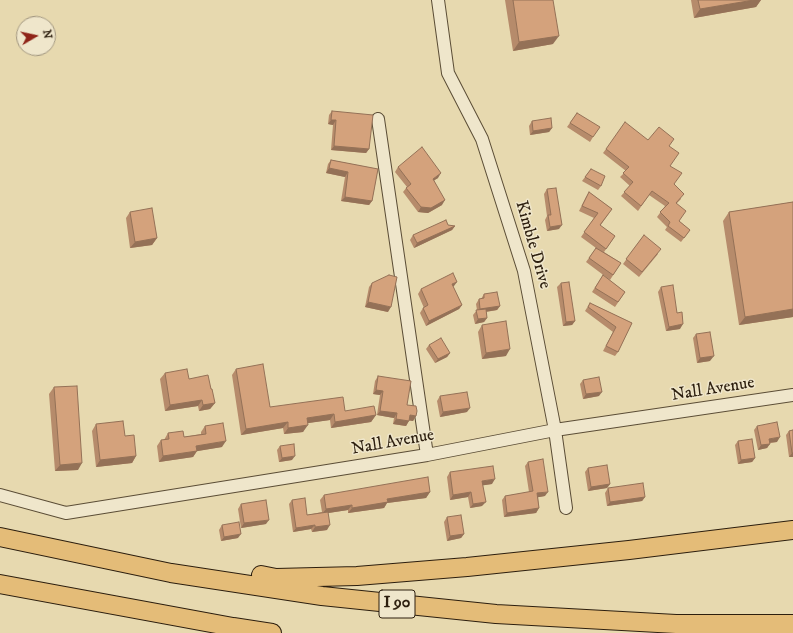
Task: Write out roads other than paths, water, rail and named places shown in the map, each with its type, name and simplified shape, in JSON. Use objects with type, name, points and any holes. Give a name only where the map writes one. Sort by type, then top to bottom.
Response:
[{"type":"highway","points":[[3,537],[276,578],[357,576],[467,567],[629,550],[793,530]]},
{"type":"highway","name":"I 90","points":[[3,537],[171,573],[322,596],[496,614],[676,624],[793,624]]},
{"type":"highway","points":[[0,584],[239,630],[272,633]]},
{"type":"street","name":"Kimble Drive","points":[[438,0],[448,73],[482,139],[524,270],[555,430],[566,508]]},
{"type":"street","points":[[378,119],[427,455]]},
{"type":"street","name":"Nall Avenue","points":[[0,495],[66,514],[427,455],[555,430],[793,395]]}]
